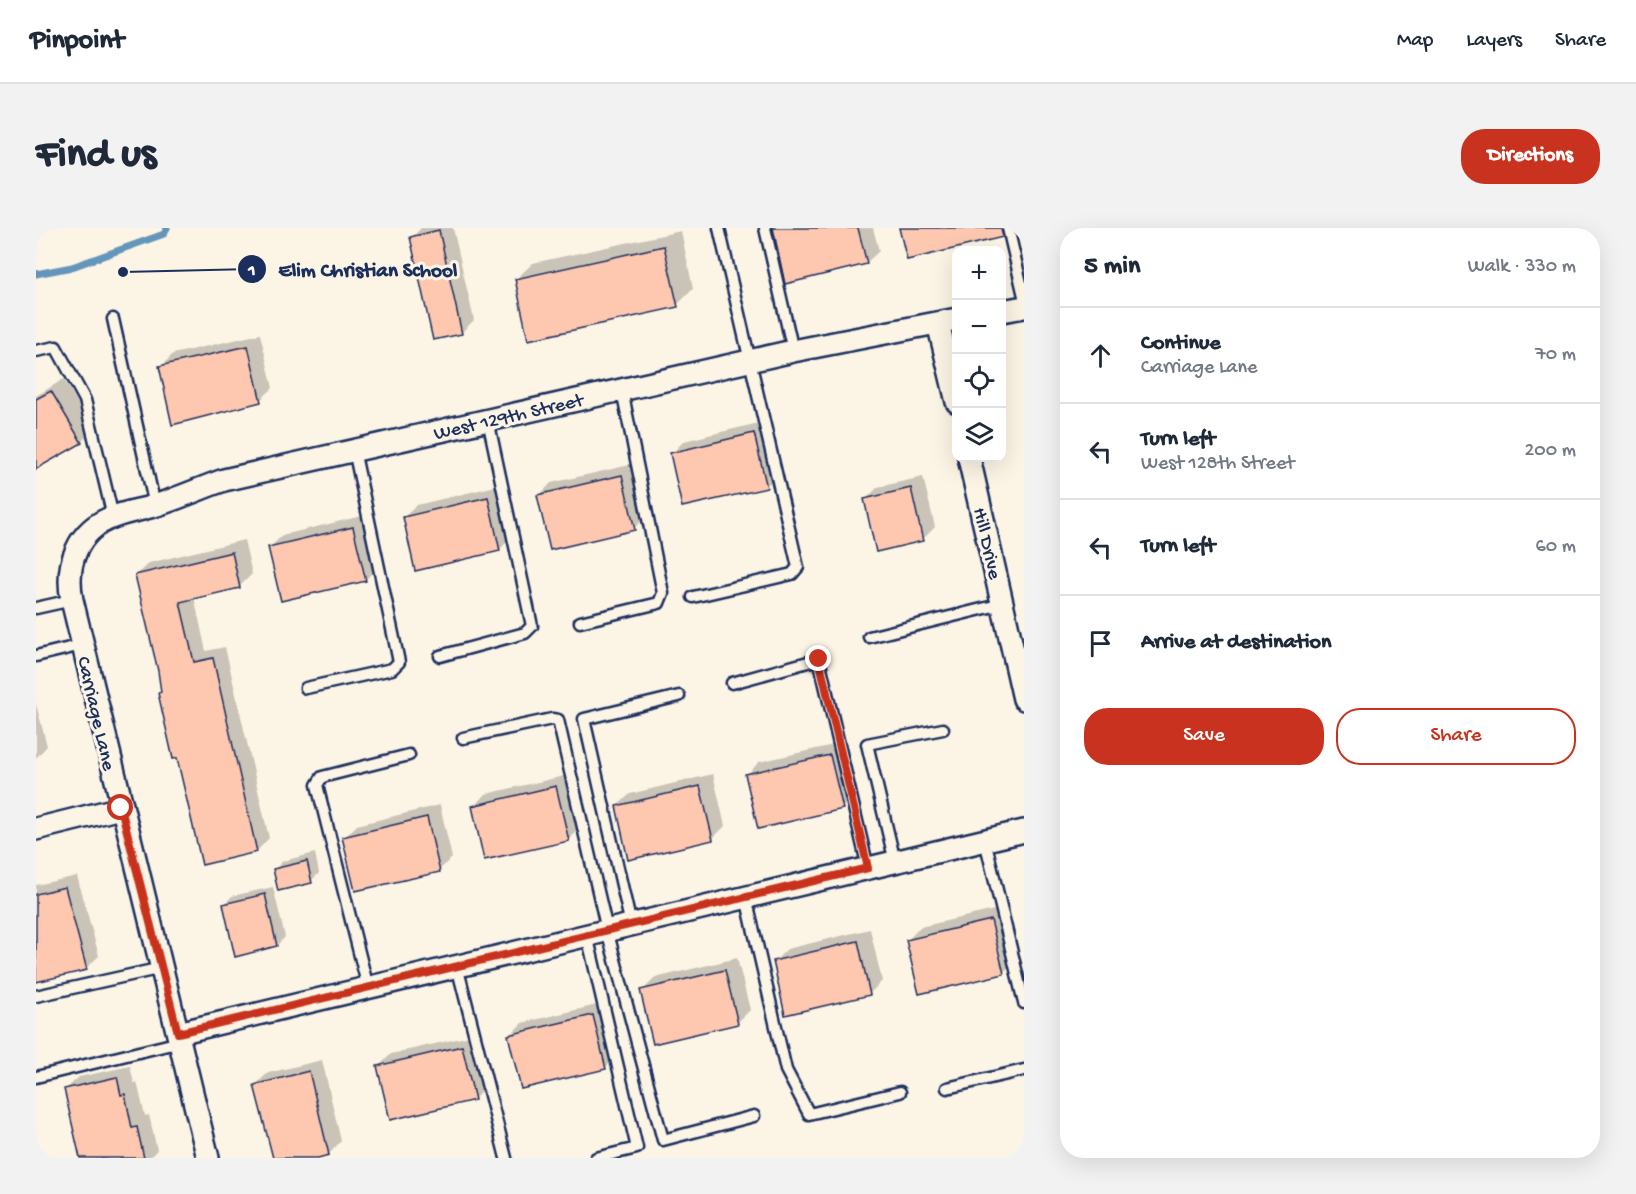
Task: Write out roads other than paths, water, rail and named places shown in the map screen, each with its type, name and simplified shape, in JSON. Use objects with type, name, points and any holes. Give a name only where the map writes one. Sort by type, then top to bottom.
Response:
[{"type":"street","points":[[1006,310],[1024,307]]},
{"type":"street","name":"West 129th Street","points":[[76,548],[84,536],[97,524],[113,517],[155,506],[224,480],[750,360],[947,321]]},
{"type":"street","points":[[947,321],[952,362]]},
{"type":"street","name":"Hill Drive","points":[[970,462],[1002,604],[1017,634],[1024,699]]},
{"type":"street","name":"Carriage Lane","points":[[76,548],[68,581],[72,600],[208,1158]]},
{"type":"street","points":[[36,829],[121,808]]},
{"type":"street","points":[[179,1037],[457,966],[1024,831]]},
{"type":"lane","points":[[693,597],[792,574],[798,567],[719,228]]},
{"type":"lane","points":[[765,228],[793,351]]},
{"type":"lane","points":[[1008,228],[1024,296]]},
{"type":"lane","points":[[113,319],[155,506]]},
{"type":"lane","points":[[36,351],[56,347],[85,400],[113,517]]},
{"type":"lane","points":[[580,622],[659,603],[663,593],[622,390]]},
{"type":"lane","points":[[440,656],[525,633],[532,626],[488,420]]},
{"type":"lane","points":[[306,688],[392,669],[399,662],[354,450]]},
{"type":"lane","points":[[36,608],[72,600]]},
{"type":"lane","points":[[869,637],[1002,604]]},
{"type":"lane","points":[[36,656],[82,645]]},
{"type":"lane","points":[[732,683],[819,659],[868,868]]},
{"type":"lane","points":[[631,925],[584,719],[679,696]]},
{"type":"lane","points":[[463,738],[552,719],[558,720],[637,1148],[596,1158]]},
{"type":"lane","points":[[895,862],[867,744],[943,729]]},
{"type":"lane","points":[[368,988],[317,785],[322,777],[409,754]]},
{"type":"lane","points":[[985,840],[1024,1003]]},
{"type":"lane","points":[[747,897],[786,1070],[809,1114],[900,1092]]},
{"type":"lane","points":[[598,933],[663,1140],[754,1116]]},
{"type":"lane","points":[[457,966],[506,1158]]},
{"type":"lane","points":[[36,996],[162,968]]},
{"type":"lane","points":[[36,1077],[179,1037]]},
{"type":"lane","points":[[947,1088],[1024,1070]]},
{"type":"waterway","points":[[36,274],[72,267],[164,234],[167,228]]},
{"type":"place","name":"Elim Christian School","points":[[123,272]]}]
